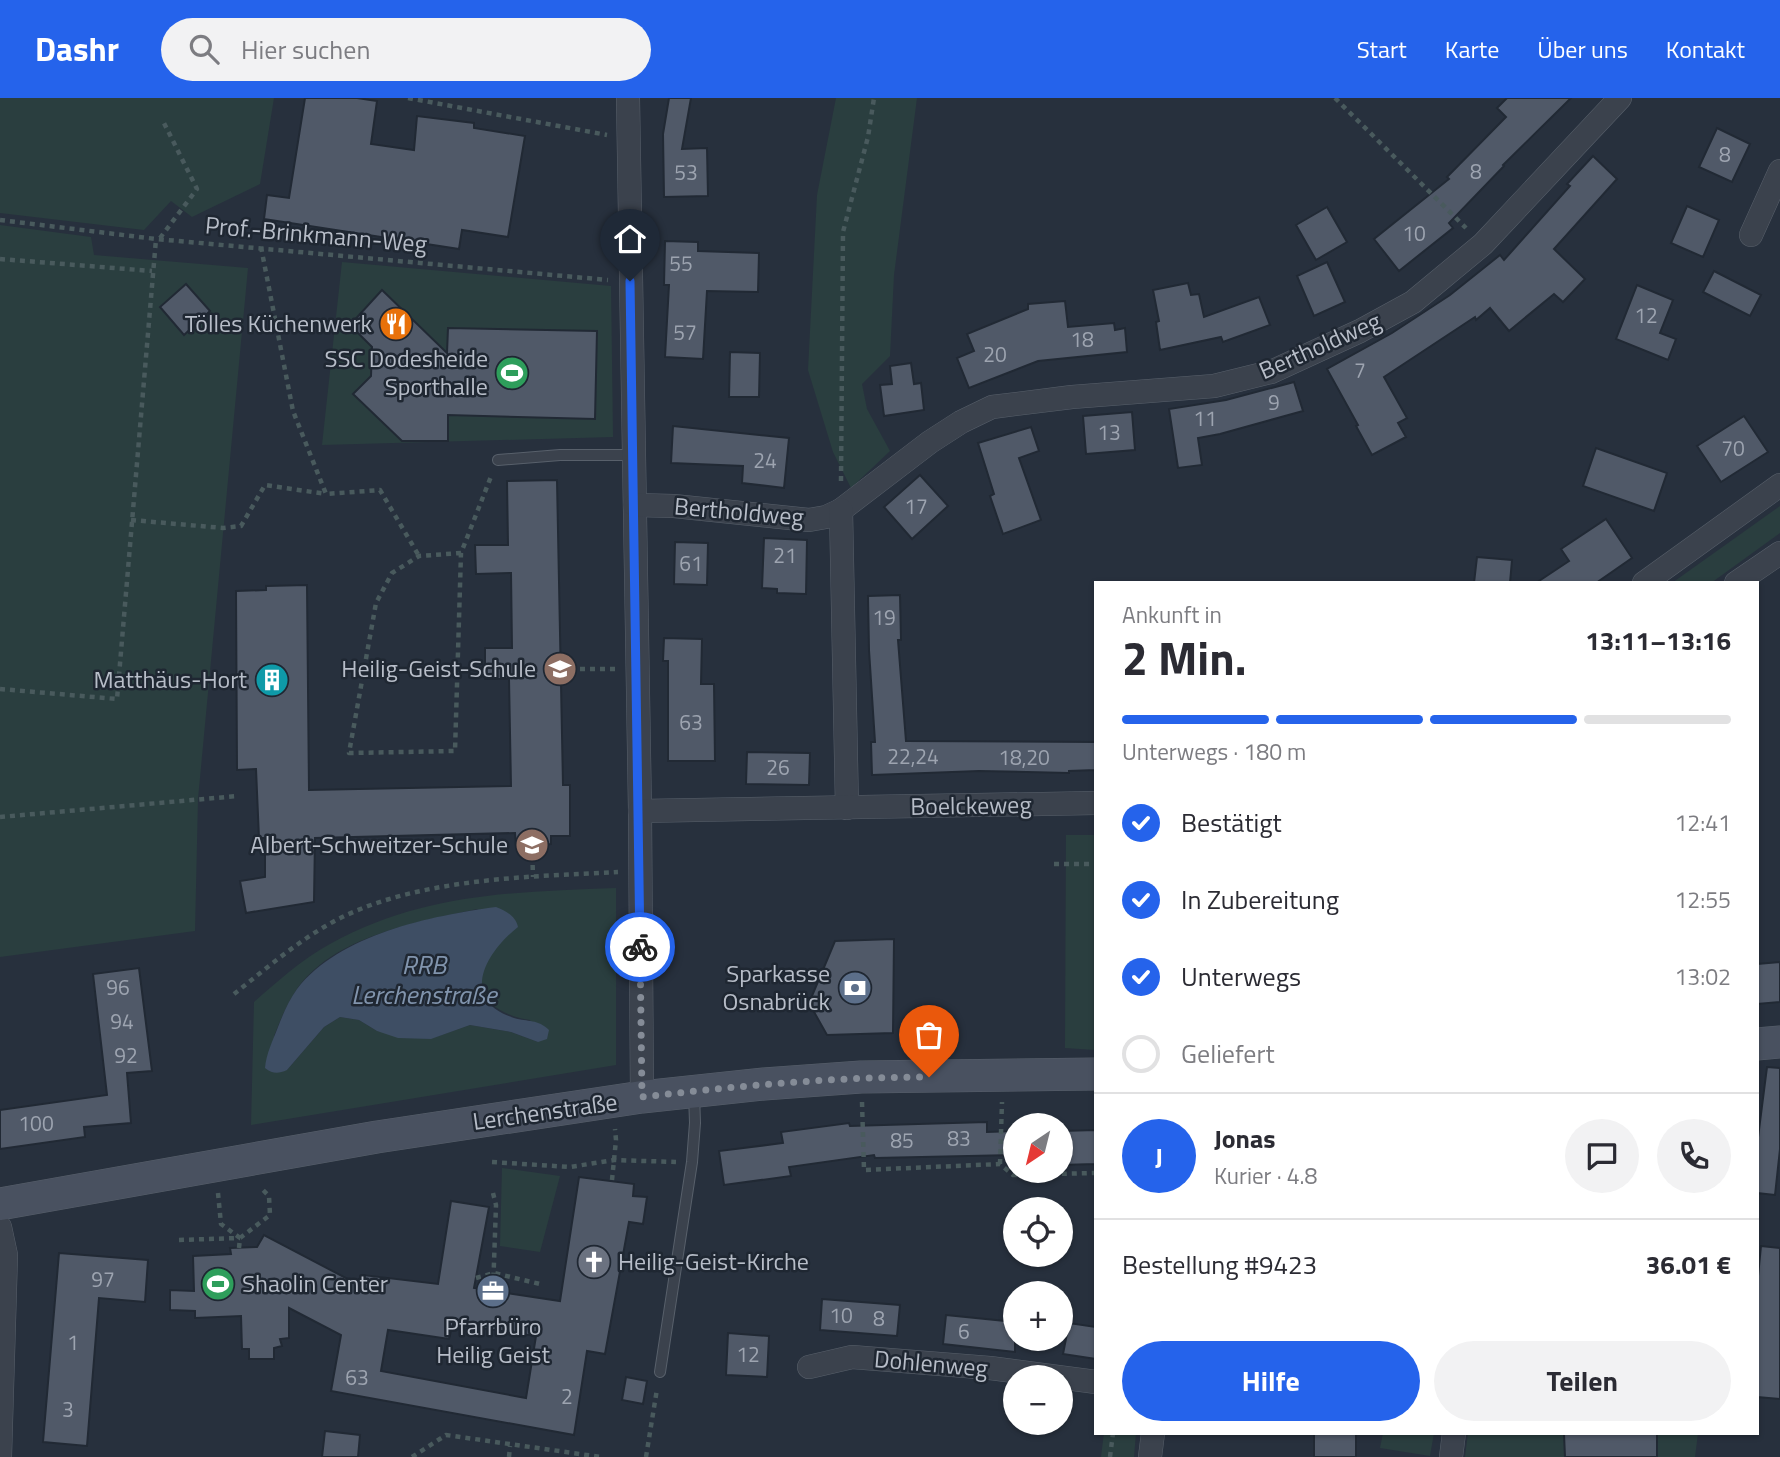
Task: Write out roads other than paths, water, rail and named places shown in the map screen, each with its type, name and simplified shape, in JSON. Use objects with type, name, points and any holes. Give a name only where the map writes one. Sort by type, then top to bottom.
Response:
[{"type":"street","points":[[628,98],[642,1097]]},
{"type":"street","name":"Bertholdweg","points":[[635,505],[674,506],[809,520],[826,517],[841,510],[930,442],[961,422],[992,407],[1072,397],[1214,386],[1271,372],[1360,331],[1413,302],[1483,244],[1620,98]]},
{"type":"street","points":[[1751,235],[1780,171]]},
{"type":"street","points":[[1647,581],[1780,485]]},
{"type":"street","name":"Bertholdweg","points":[[841,510],[847,808]]},
{"type":"street","points":[[1740,581],[1780,552]]},
{"type":"street","name":"Boelckeweg","points":[[640,811],[1094,803]]},
{"type":"street","points":[[1759,1044],[1780,1042]]},
{"type":"street","name":"Lerchenstraße","points":[[0,1204],[377,1137],[642,1097],[861,1077],[1094,1074]]},
{"type":"street","points":[[0,1227],[6,1255],[0,1457]]},
{"type":"street","name":"Dohlenweg","points":[[809,1367],[852,1357],[990,1368],[1094,1382]]},
{"type":"street","points":[[1150,1457],[1153,1435]]},
{"type":"street","points":[[1451,1457],[1454,1435]]},
{"type":"lane","points":[[498,460],[560,454],[634,455]]},
{"type":"lane","points":[[660,1372],[692,1163],[694,1091]]},
{"type":"water","name":"RRB Lerchenstraße","points":[[496,907],[513,917],[518,927],[506,937],[488,962],[482,988],[486,1000],[497,1010],[514,1018],[545,1026],[549,1030],[547,1039],[538,1042],[511,1032],[470,1025],[431,1039],[398,1038],[377,1031],[359,1020],[340,1017],[324,1027],[287,1070],[276,1073],[265,1068],[272,1042],[294,993],[315,970],[337,954],[361,941],[415,922]]},
{"type":"place","name":"Tölles Küchenwerk","points":[[396,324]]},
{"type":"place","name":"SSC Dodesheide Sporthalle","points":[[512,373]]},
{"type":"place","name":"Heilig-Geist-Schule","points":[[560,669]]},
{"type":"place","name":"Matthäus-Hort","points":[[272,680]]},
{"type":"place","name":"Albert-Schweitzer-Schule","points":[[532,845]]},
{"type":"place","name":"Sparkasse Osnabrück","points":[[855,988]]},
{"type":"place","name":"Heilig-Geist-Kirche","points":[[594,1262]]},
{"type":"place","name":"Shaolin Center","points":[[218,1284]]},
{"type":"place","name":"Pfarrbüro Heilig Geist","points":[[493,1291]]}]
